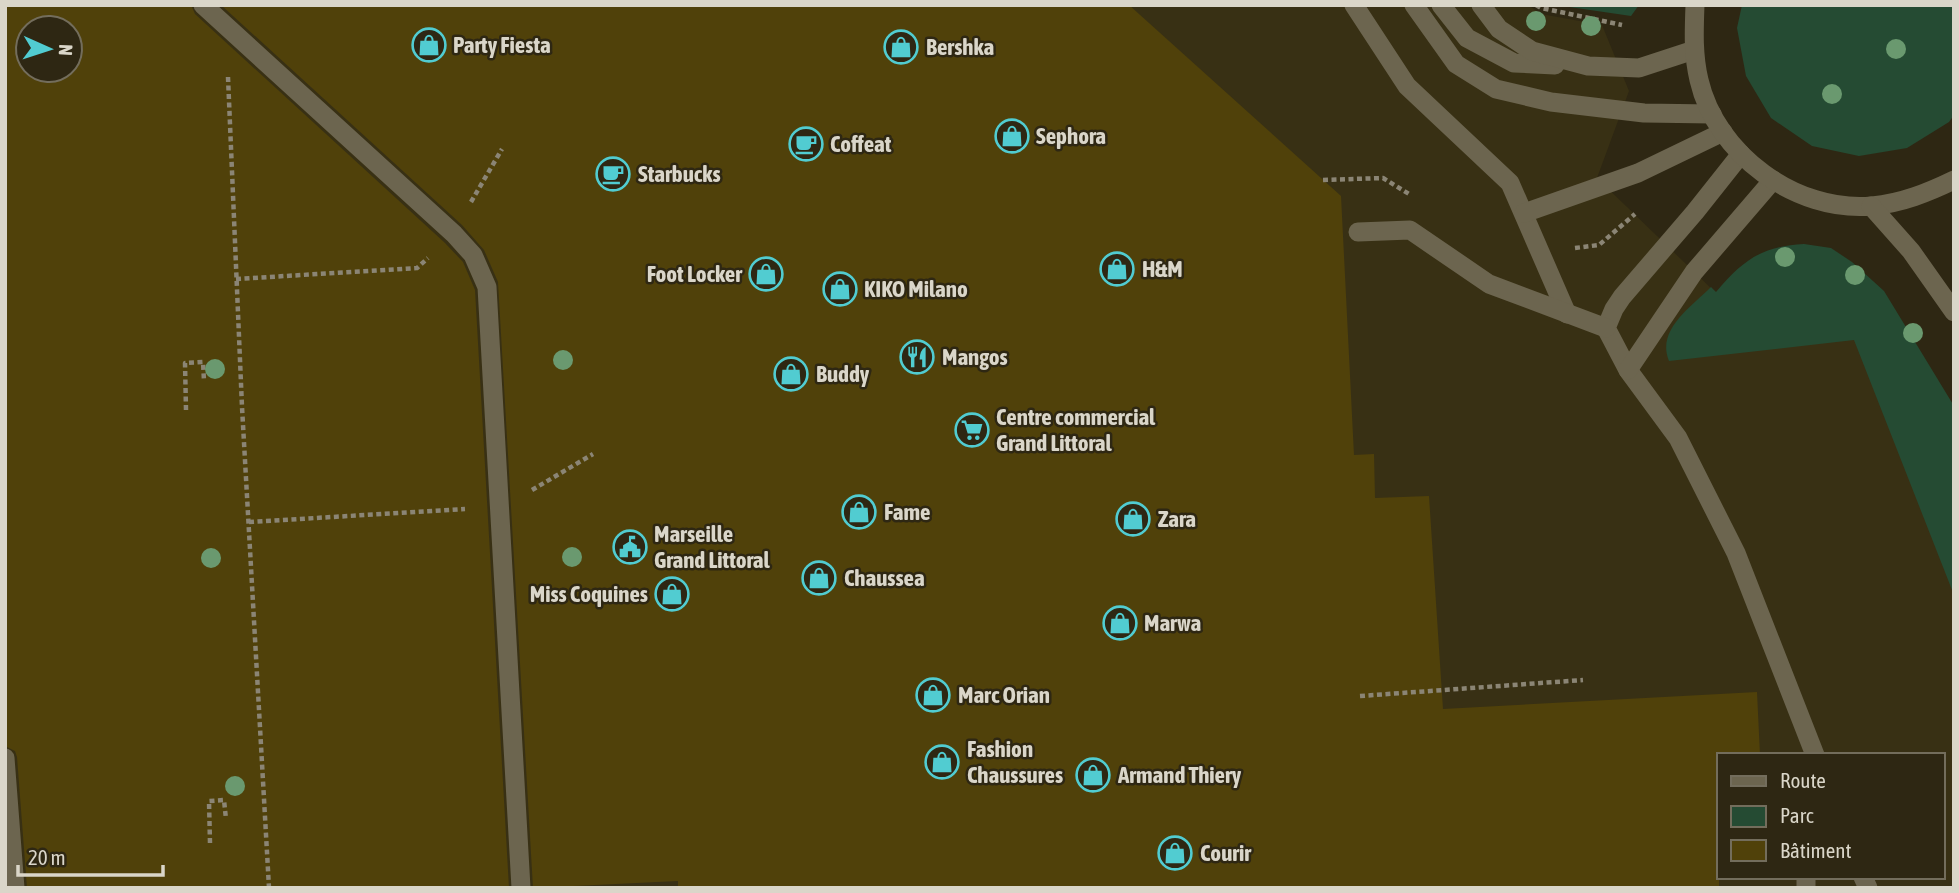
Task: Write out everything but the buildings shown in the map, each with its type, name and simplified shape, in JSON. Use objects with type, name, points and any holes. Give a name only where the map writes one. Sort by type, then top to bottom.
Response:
[{"type":"street","points":[[202,5],[454,234],[473,255],[487,287],[521,888]]},
{"type":"street","points":[[1354,5],[1407,86],[1510,183],[1567,314]]},
{"type":"street","points":[[1414,5],[1456,64],[1496,89],[1551,102],[1644,113],[1712,114]]},
{"type":"street","points":[[1441,5],[1467,38],[1514,63],[1639,68],[1694,50]]},
{"type":"street","points":[[1481,5],[1499,29],[1532,51],[1588,66]]},
{"type":"street","points":[[1695,5],[1694,50],[1699,82],[1712,114],[1741,154],[1773,180],[1804,195],[1837,204],[1871,206],[1916,198],[1954,180]]},
{"type":"street","points":[[1524,213],[1616,181],[1723,132]]},
{"type":"street","points":[[1606,328],[1622,296],[1741,154]]},
{"type":"street","points":[[1628,370],[1694,272],[1773,180]]},
{"type":"street","points":[[1871,206],[1911,251],[1954,312]]},
{"type":"street","points":[[1359,232],[1410,230],[1489,284],[1606,328],[1628,370],[1678,438],[1735,553],[1814,753]]},
{"type":"street","points":[[5,758],[15,888]]},
{"type":"path","points":[[1536,5],[1541,9],[1622,25]]},
{"type":"path","points":[[226,27],[236,279],[269,888]]},
{"type":"path","points":[[236,279],[417,268],[454,234],[502,149]]},
{"type":"path","points":[[186,410],[185,363],[203,362],[204,381]]},
{"type":"path","points":[[249,522],[500,507],[593,454]]},
{"type":"path","points":[[1360,695],[1583,680]]},
{"type":"path","points":[[211,843],[209,801],[224,800],[226,819]]},
{"type":"shaded area","points":[[5,5],[1528,5],[1541,14],[1602,25],[1629,91],[1597,178],[1716,293],[1881,322],[1954,411],[1954,888],[5,888]]},
{"type":"green space","points":[[1556,5],[1639,5],[1631,16]]},
{"type":"green space","points":[[1742,5],[1954,5],[1954,115],[1949,122],[1907,148],[1859,156],[1812,146],[1771,118],[1746,76],[1737,28]]},
{"type":"green space","points":[[1804,244],[1831,248],[1852,262],[1884,291],[1954,406],[1954,595],[1854,340],[1669,361],[1666,350],[1671,329],[1685,311],[1711,287],[1716,292],[1735,271],[1754,257],[1776,248]]},
{"type":"place","name":"Party Fiesta","points":[[429,45]]},
{"type":"place","name":"Bershka","points":[[901,47]]},
{"type":"place","name":"Sephora","points":[[1012,136]]},
{"type":"place","name":"Coffeat","points":[[806,144]]},
{"type":"place","name":"Starbucks","points":[[613,174]]},
{"type":"place","name":"H&M","points":[[1117,269]]},
{"type":"place","name":"Foot Locker","points":[[766,274]]},
{"type":"place","name":"KIKO Milano","points":[[840,289]]},
{"type":"place","name":"Mangos","points":[[917,357]]},
{"type":"place","name":"Buddy","points":[[791,374]]},
{"type":"place","name":"Centre commercial Grand Littoral","points":[[972,430]]},
{"type":"place","name":"Fame","points":[[859,512]]},
{"type":"place","name":"Zara","points":[[1133,519]]},
{"type":"place","name":"Marseille Grand Littoral","points":[[630,547]]},
{"type":"place","name":"Chaussea","points":[[819,578]]},
{"type":"place","name":"Miss Coquines","points":[[672,594]]},
{"type":"place","name":"Marwa","points":[[1120,623]]},
{"type":"place","name":"Marc Orian","points":[[933,695]]},
{"type":"place","name":"Fashion Chaussures","points":[[942,762]]},
{"type":"place","name":"Armand Thiery","points":[[1093,775]]},
{"type":"place","name":"Courir","points":[[1175,853]]}]
